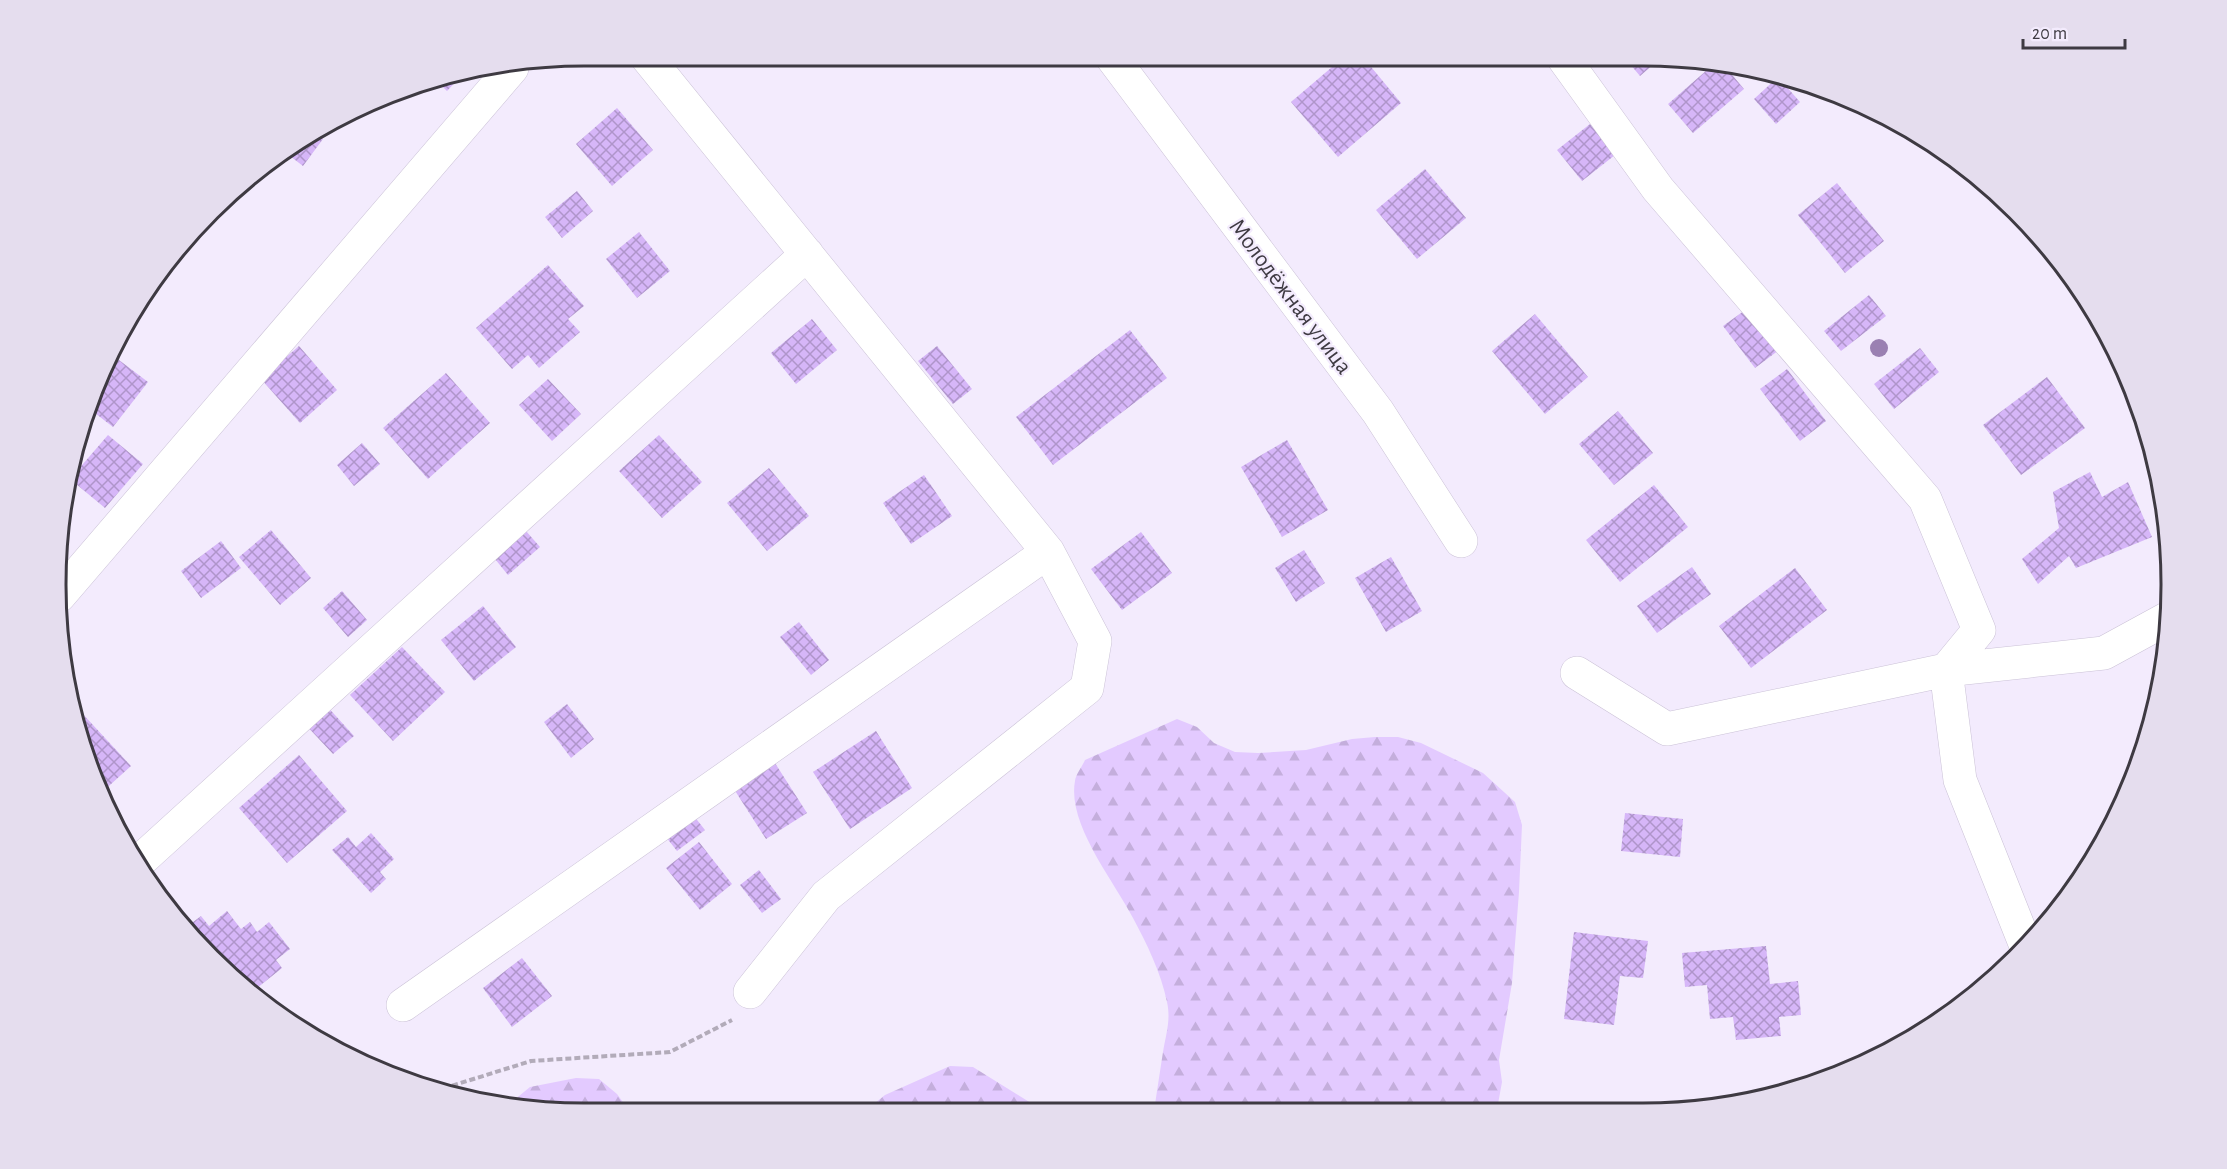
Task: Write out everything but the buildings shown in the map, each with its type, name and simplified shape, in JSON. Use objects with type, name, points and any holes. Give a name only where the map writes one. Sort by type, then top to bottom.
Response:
[{"type":"street","points":[[654,66],[1048,552],[1095,642],[1087,688],[826,896],[750,993]]},
{"type":"street","name":"Молодёжная улица","points":[[1118,66],[1378,412],[1461,541]]},
{"type":"street","points":[[1569,66],[1658,189],[1925,499],[1979,630],[1946,670],[1960,780],[2022,937]]},
{"type":"street","points":[[66,588],[509,71]]},
{"type":"street","points":[[144,858],[807,254]]},
{"type":"street","points":[[403,1005],[1048,552]]},
{"type":"street","points":[[1577,673],[1667,729],[1946,670],[2104,653],[2160,623]]},
{"type":"path","points":[[452,1086],[531,1061],[670,1052],[735,1018],[750,993]]},
{"type":"green space","points":[[1177,719],[1197,727],[1214,743],[1235,752],[1306,750],[1352,739],[1398,737],[1421,743],[1483,773],[1515,802],[1522,825],[1512,983],[1499,1060],[1502,1082],[1498,1103],[1155,1103],[1168,1027],[1167,1002],[1157,970],[1143,938],[1094,852],[1078,815],[1074,798],[1075,781],[1085,760]]},
{"type":"green space","points":[[950,1066],[973,1067],[1031,1103],[875,1103],[885,1095]]},
{"type":"green space","points":[[576,1078],[599,1079],[617,1094],[624,1103],[551,1102],[516,1099],[530,1087]]}]
